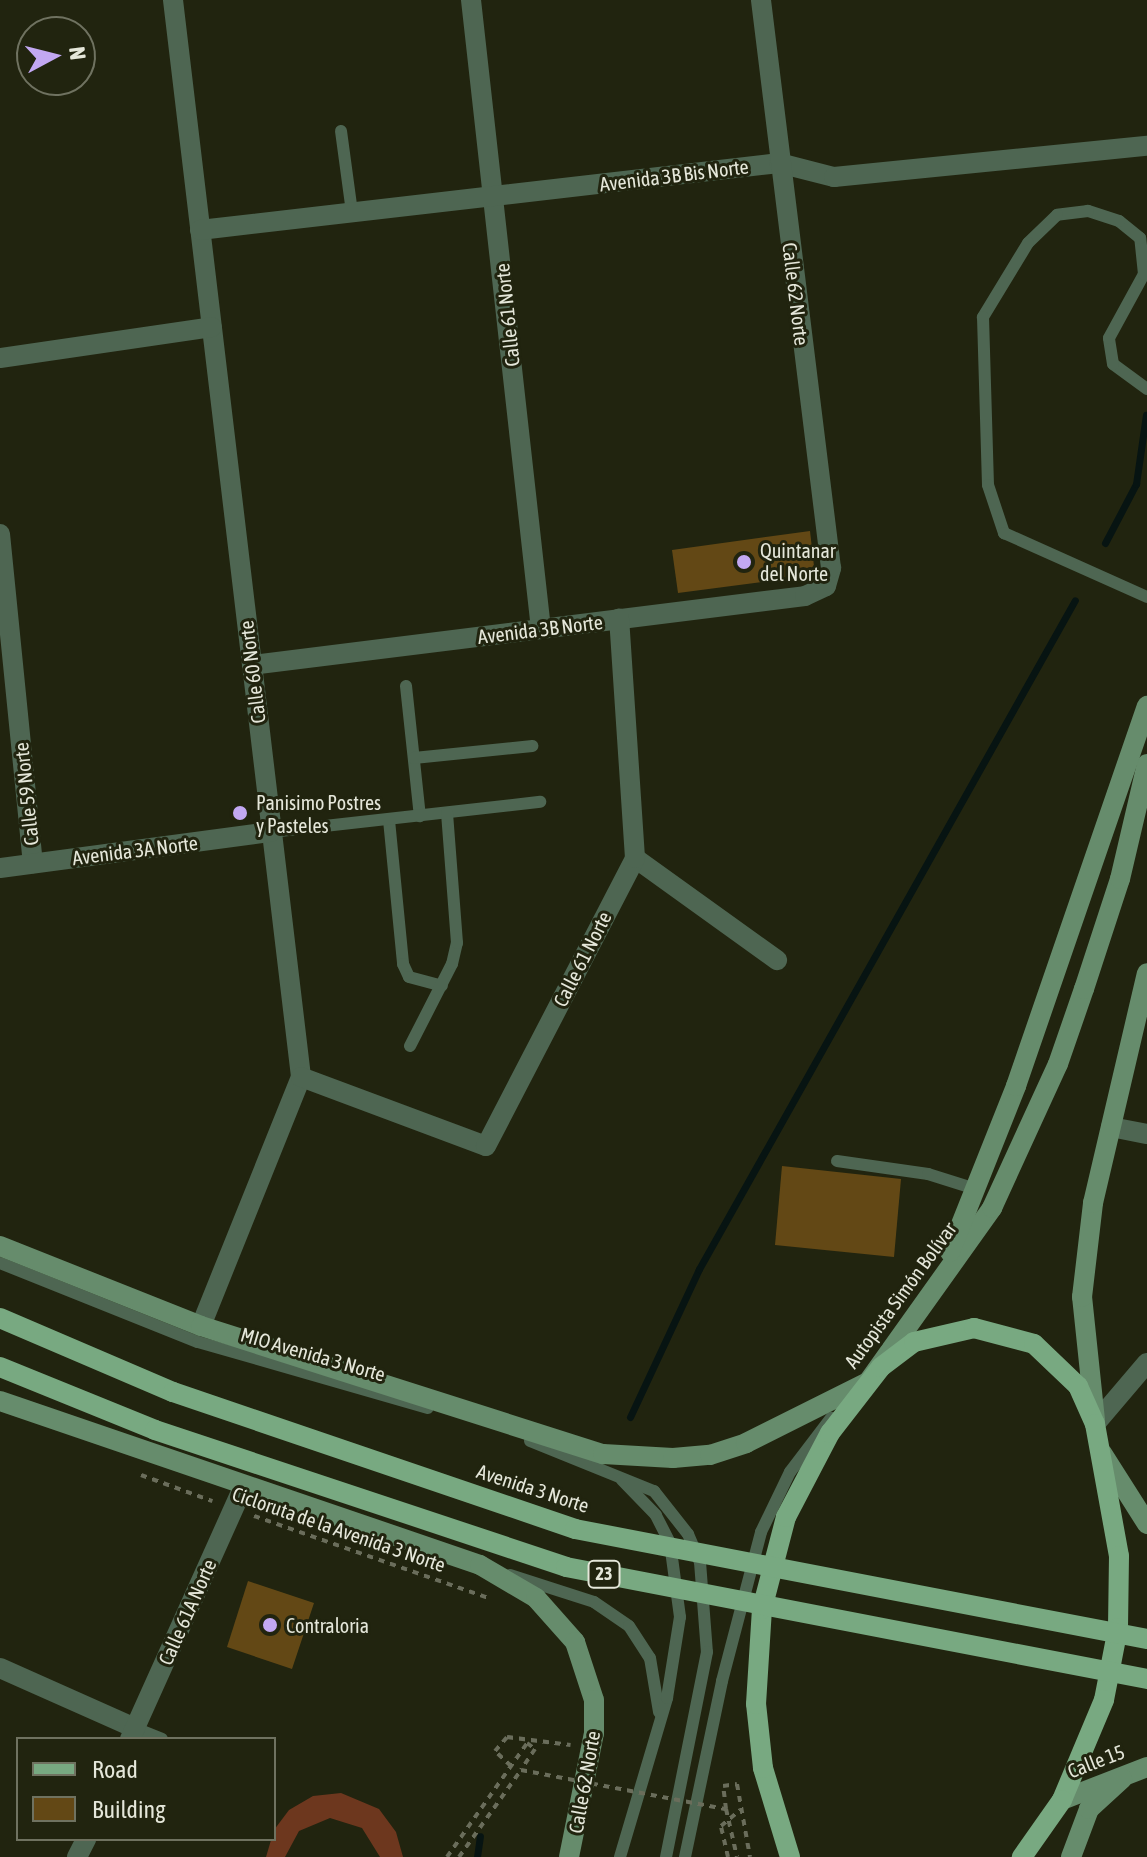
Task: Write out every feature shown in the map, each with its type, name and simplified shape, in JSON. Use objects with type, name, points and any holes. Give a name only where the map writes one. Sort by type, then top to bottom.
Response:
[{"type":"main road","name":"Avenida 3 Norte","points":[[0,1318],[173,1392],[575,1529],[1147,1639]]},
{"type":"main road","points":[[868,1382],[914,1342],[954,1329],[995,1330],[1034,1344],[1058,1363],[1078,1386],[1095,1424],[1116,1519],[1118,1628],[1104,1700],[1062,1800],[1022,1857]]},
{"type":"main road","name":"23","points":[[0,1367],[155,1430],[566,1567],[1147,1679]]},
{"type":"main road","name":"Autopista Simón Bolívar","points":[[790,1857],[770,1798],[759,1736],[756,1672],[762,1609],[776,1548],[799,1489],[830,1433],[868,1382]]},
{"type":"main road","points":[[1044,1827],[1046,1857]]},
{"type":"street","name":"Calle 60 Norte","points":[[173,0],[301,1077],[201,1326]]},
{"type":"street","name":"Calle 61 Norte","points":[[471,0],[541,629]]},
{"type":"street","name":"Calle 62 Norte","points":[[761,0],[831,568],[826,586]]},
{"type":"street","name":"Avenida 3B Bis Norte","points":[[200,230],[779,163],[834,177],[1147,146]]},
{"type":"street","points":[[0,358],[212,327]]},
{"type":"street","name":"Calle 59 Norte","points":[[0,534],[33,863]]},
{"type":"street","name":"Avenida 3B Norte","points":[[252,665],[805,596],[826,586]]},
{"type":"street","points":[[619,619],[635,858],[777,960]]},
{"type":"street","points":[[937,1284],[976,1189],[1147,706]]},
{"type":"street","name":"Autopista Simón Bolívar","points":[[868,1382],[992,1208],[1058,1064],[1120,879],[1147,764]]},
{"type":"street","name":"Avenida 3A Norte","points":[[0,868],[271,832]]},
{"type":"street","name":"Calle 61 Norte","points":[[301,1077],[486,1146],[635,858]]},
{"type":"street","points":[[1095,1424],[1082,1297],[1093,1203],[1147,973]]},
{"type":"street","points":[[1111,1127],[1147,1134]]},
{"type":"street","points":[[0,1246],[201,1326],[562,1443],[645,1459],[710,1455],[746,1443],[868,1382]]},
{"type":"street","points":[[1095,1424],[1147,1363]]},
{"type":"street","points":[[0,1401],[480,1565]]},
{"type":"street","points":[[1100,1448],[1147,1524]]},
{"type":"street","name":"Calle 61A Norte","points":[[133,1734],[244,1485]]},
{"type":"street","name":"Calle 62 Norte","points":[[480,1565],[554,1614],[575,1642],[592,1684],[594,1733],[569,1857]]},
{"type":"street","points":[[0,1668],[133,1734]]},
{"type":"street","name":"Calle 15","points":[[1062,1800],[1147,1767]]},
{"type":"street","points":[[1071,1857],[1089,1809],[1122,1779]]},
{"type":"lane","points":[[341,131],[352,212]]},
{"type":"lane","points":[[1147,389],[1113,364],[1109,338],[1144,274],[1140,238],[1119,221],[1088,211],[1057,215],[1028,243],[983,317],[988,485],[1004,533],[1147,597]]},
{"type":"lane","points":[[406,686],[420,816]]},
{"type":"lane","points":[[414,758],[532,746]]},
{"type":"lane","points":[[271,832],[540,802]]},
{"type":"lane","points":[[410,1046],[452,964],[458,920],[447,813]]},
{"type":"lane","points":[[389,820],[403,964],[409,977],[442,986]]},
{"type":"lane","points":[[837,1161],[928,1174],[976,1189]]},
{"type":"lane","name":"MIO Avenida 3 Norte","points":[[0,1263],[198,1342],[480,1423],[654,1491],[688,1534],[700,1562],[708,1622],[704,1667],[666,1857]]},
{"type":"lane","points":[[685,1857],[722,1681],[761,1532],[812,1438],[868,1382]]},
{"type":"lane","points":[[617,1475],[656,1515],[680,1589],[677,1643],[659,1726],[620,1857]]},
{"type":"lane","points":[[480,1565],[594,1602],[629,1626],[642,1639],[657,1682],[659,1726]]},
{"type":"path","name":"Cicloruta de la Avenida 3 Norte","points":[[132,1472],[506,1604]]},
{"type":"path","points":[[511,1766],[495,1751],[507,1737],[575,1745],[577,1732]]},
{"type":"path","points":[[447,1857],[527,1743],[535,1749],[459,1857]]},
{"type":"path","points":[[521,1770],[726,1809]]},
{"type":"path","points":[[737,1857],[723,1786],[737,1784],[750,1857]]},
{"type":"path","points":[[728,1857],[721,1826],[740,1810]]},
{"type":"shaded area","points":[[341,1793],[379,1809],[396,1832],[403,1857],[380,1857],[362,1828],[330,1818],[299,1831],[285,1857],[266,1857],[271,1841],[276,1841],[276,1827],[289,1810],[313,1796]]},
{"type":"building","name":"Quintanar del Norte","points":[[810,531],[815,575],[678,593],[672,550]]},
{"type":"building","points":[[782,1166],[901,1179],[894,1257],[775,1245]]},
{"type":"building","name":"Contraloria","points":[[248,1581],[314,1603],[292,1669],[227,1647]]},
{"type":"waterway","points":[[1105,543],[1136,484],[1146,415]]},
{"type":"waterway","points":[[630,1417],[699,1269],[1075,600]]},
{"type":"waterway","points":[[477,1857],[480,1836]]},
{"type":"place","name":"Quintanar del Norte","points":[[744,562]]},
{"type":"place","name":"Panisimo Postres y Pasteles","points":[[240,813]]},
{"type":"place","name":"Contraloria","points":[[270,1625]]}]
